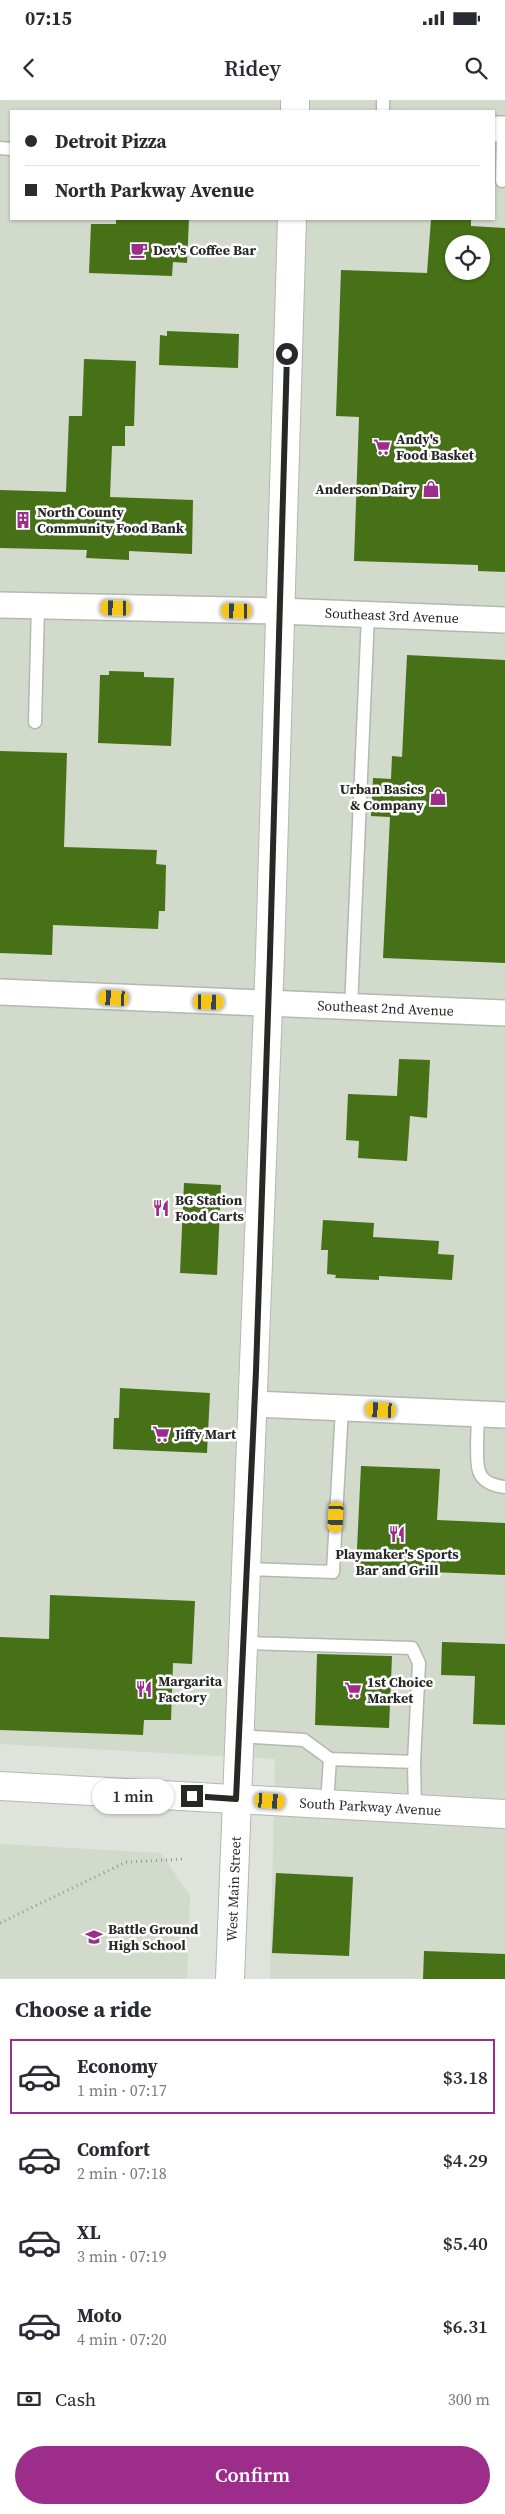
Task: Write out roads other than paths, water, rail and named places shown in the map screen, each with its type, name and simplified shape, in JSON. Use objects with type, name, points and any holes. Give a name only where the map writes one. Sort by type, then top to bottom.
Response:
[{"type":"main road","name":"West Main Street","points":[[230,1979],[236,1799],[254,1404],[292,220]]},
{"type":"main road","name":"South Parkway Avenue","points":[[0,1786],[505,1814]]},
{"type":"street","name":"Southeast 3rd Avenue","points":[[0,606],[280,611],[505,620]]},
{"type":"street","name":"Southeast 2nd Avenue","points":[[0,992],[505,1013]]},
{"type":"street","points":[[254,1404],[505,1415]]},
{"type":"lane","points":[[500,181],[501,129]]},
{"type":"lane","points":[[36,722],[38,606]]},
{"type":"lane","points":[[351,1008],[368,615]]},
{"type":"lane","points":[[246,1569],[333,1572],[342,1408]]},
{"type":"lane","points":[[478,1414],[479,1471],[484,1480],[496,1486],[505,1486]]},
{"type":"lane","points":[[243,1643],[412,1648],[419,1663],[414,1762],[415,1809]]},
{"type":"lane","points":[[239,1736],[304,1740],[330,1759],[414,1762]]},
{"type":"lane","points":[[327,1804],[330,1759]]},
{"type":"place","name":"Dev's Coffee Bar","points":[[139,250]]},
{"type":"place","name":"Andy's Food Basket","points":[[382,447]]},
{"type":"place","name":"Anderson Dairy","points":[[431,489]]},
{"type":"place","name":"North County Community Food Bank","points":[[23,520]]},
{"type":"place","name":"Urban Basics & Company","points":[[438,797]]},
{"type":"place","name":"BG Station Food Carts","points":[[161,1208]]},
{"type":"place","name":"Jiffy Mart","points":[[161,1434]]},
{"type":"place","name":"Playmaker's Sports Bar and Grill","points":[[397,1534]]},
{"type":"place","name":"Margarita Factory","points":[[144,1689]]},
{"type":"place","name":"1st Choice Market","points":[[353,1690]]},
{"type":"place","name":"Battle Ground High School","points":[[94,1937]]}]
